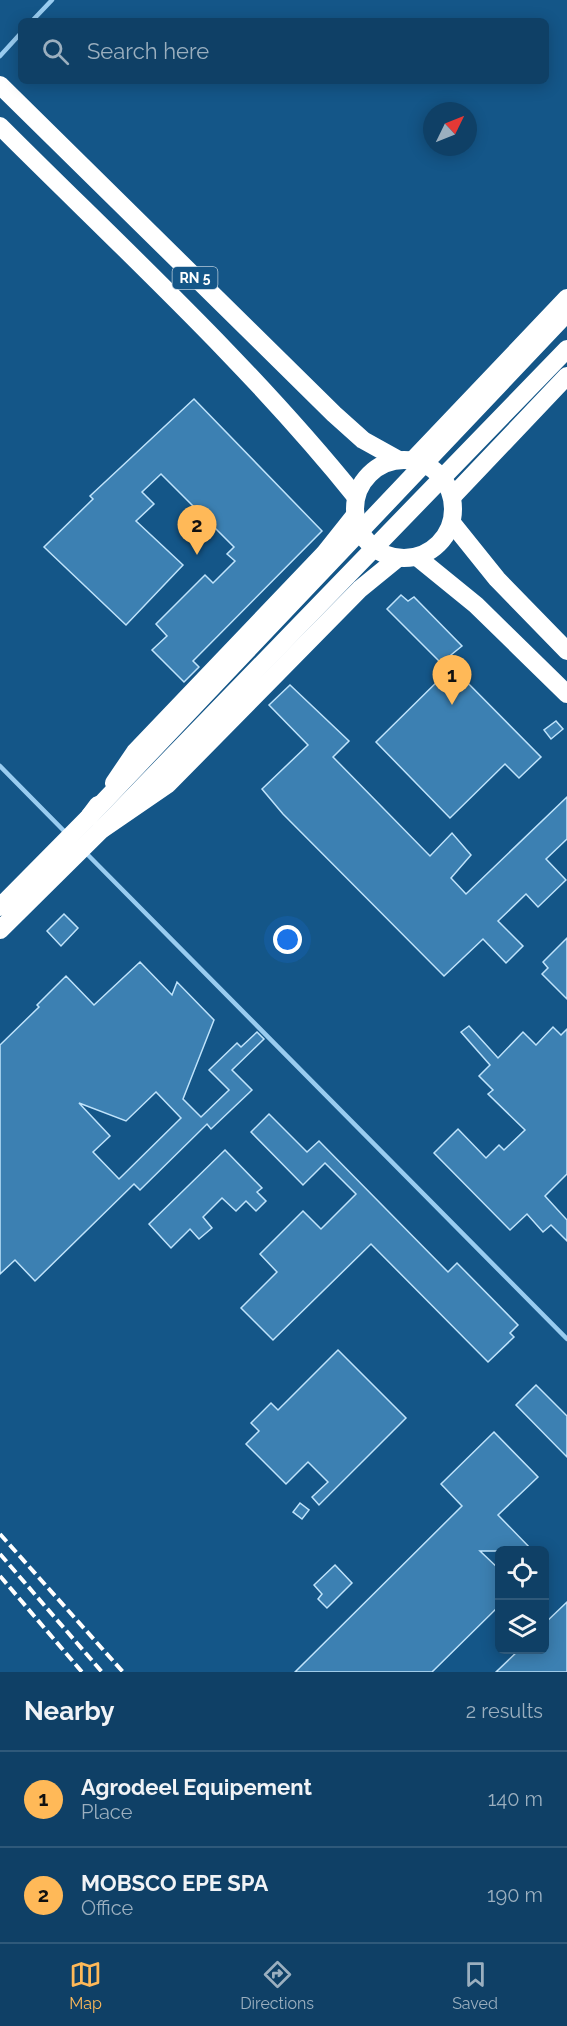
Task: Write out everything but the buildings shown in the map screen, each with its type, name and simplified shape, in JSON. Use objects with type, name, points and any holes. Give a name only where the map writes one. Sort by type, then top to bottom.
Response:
[{"type":"highway","name":"RN 5","points":[[0,85],[334,414],[363,440],[406,460]]},
{"type":"highway","name":"RN 5","points":[[0,126],[243,369],[306,436],[356,506]]},
{"type":"highway","points":[[95,824],[135,752],[330,548],[356,506],[365,479],[372,472],[406,460],[567,298]]},
{"type":"highway","points":[[95,824],[567,313]]},
{"type":"highway","points":[[0,930],[76,843],[567,349]]},
{"type":"highway","points":[[452,497],[567,376]]},
{"type":"highway","points":[[356,506],[365,539],[375,548],[398,558],[417,557],[439,545],[452,523],[452,497],[438,473],[406,460]]},
{"type":"highway","points":[[452,523],[497,579],[567,651]]},
{"type":"highway","points":[[417,557],[476,605],[567,694]]},
{"type":"highway","points":[[95,824],[168,784],[360,589],[398,558]]},
{"type":"highway","points":[[0,907],[76,843]]},
{"type":"lane","points":[[35,18],[52,0]]},
{"type":"lane","points":[[0,56],[18,36]]},
{"type":"lane","points":[[0,766],[567,1339]]},
{"type":"railway","points":[[0,1534],[123,1672]]},
{"type":"railway","points":[[0,1554],[102,1672]]},
{"type":"railway","points":[[0,1576],[82,1672]]},
{"type":"place","name":"MOBSCO EPE SPA","points":[[197,555]]},
{"type":"place","name":"Agrodeel Equipement","points":[[452,705]]}]
